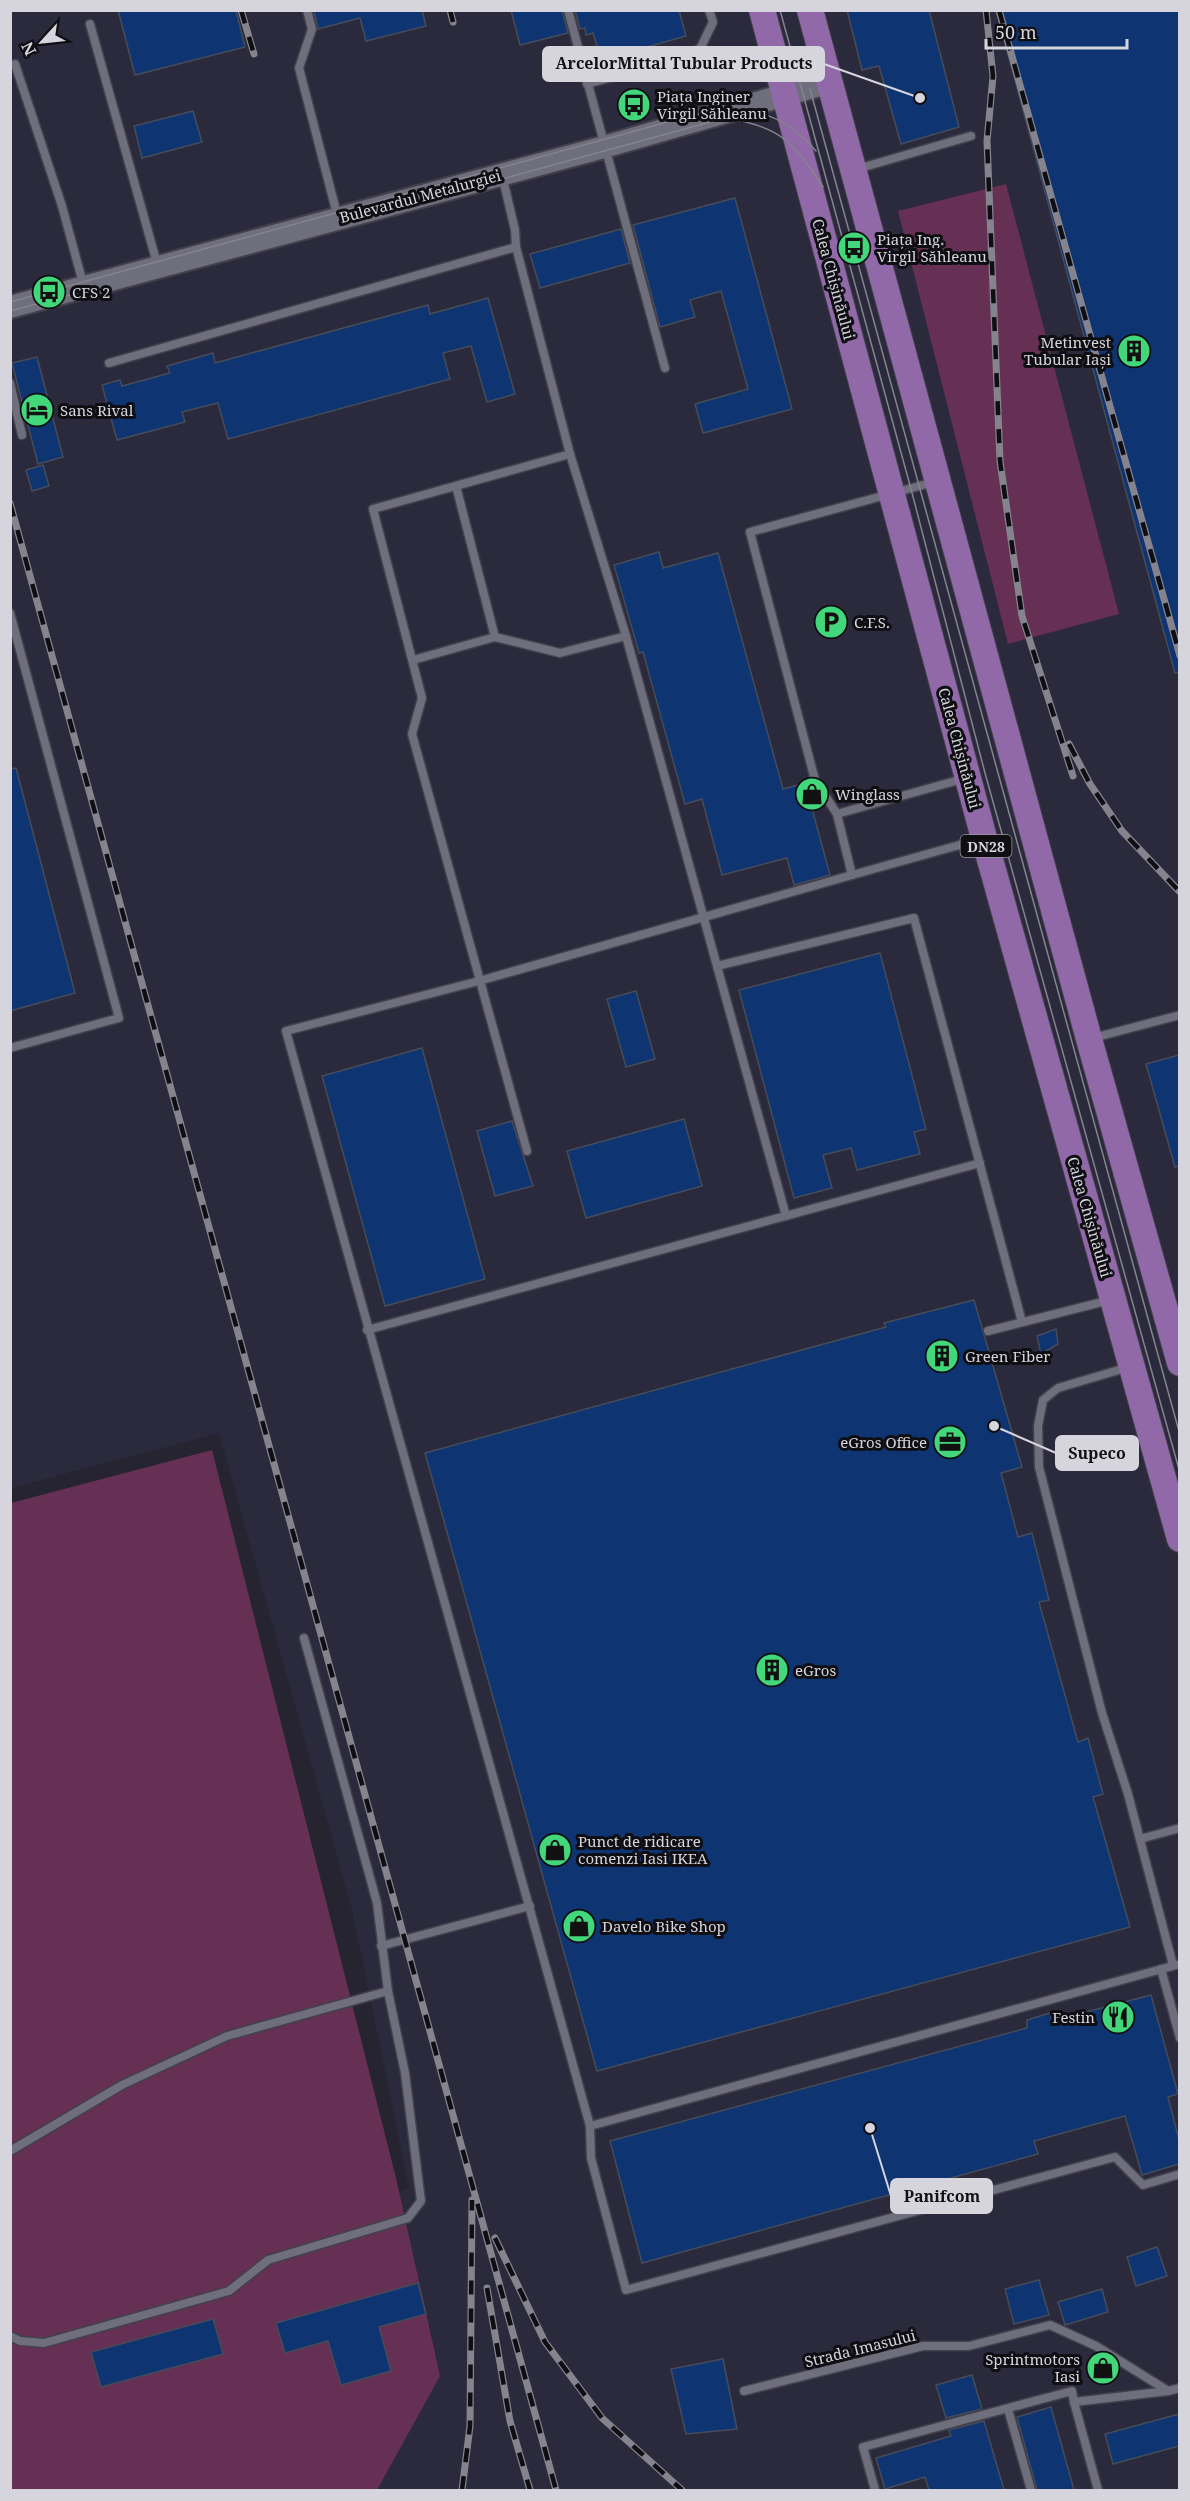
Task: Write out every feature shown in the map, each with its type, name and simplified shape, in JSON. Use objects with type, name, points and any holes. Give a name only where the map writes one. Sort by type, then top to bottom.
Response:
[{"type":"main road","name":"DN28","points":[[762,10],[784,95]]},
{"type":"main road","name":"DN28","points":[[810,10],[1179,1363]]},
{"type":"main road","name":"Bulevardul Metalurgiei","points":[[10,307],[502,175],[830,82]]},
{"type":"main road","name":"Calea Chișinăului","points":[[784,95],[984,838],[1179,1539]]},
{"type":"lane","points":[[307,10],[312,29],[299,68],[338,218]]},
{"type":"lane","points":[[568,10],[665,368]]},
{"type":"lane","points":[[587,84],[692,55],[701,47],[713,22],[709,10]]},
{"type":"lane","points":[[90,24],[158,267]]},
{"type":"lane","points":[[15,64],[62,206],[84,287]]},
{"type":"lane","points":[[853,170],[971,136]]},
{"type":"lane","points":[[502,175],[515,230],[516,247],[570,454],[626,636],[786,1216]]},
{"type":"lane","points":[[109,363],[516,247]]},
{"type":"lane","points":[[10,383],[22,435]]},
{"type":"lane","points":[[527,1150],[412,734],[422,698],[373,509],[570,454]]},
{"type":"lane","points":[[852,875],[837,814],[815,780],[750,532],[940,481]]},
{"type":"lane","points":[[456,486],[495,637]]},
{"type":"lane","points":[[10,613],[119,1018],[10,1048]]},
{"type":"lane","points":[[413,660],[495,637],[560,653],[626,636]]},
{"type":"lane","points":[[837,814],[968,777]]},
{"type":"lane","points":[[984,838],[703,915],[479,981],[286,1031],[590,2126],[591,2158],[626,2290],[1115,2157],[1143,2185],[1179,2174]]},
{"type":"lane","points":[[717,966],[914,918],[1022,1322]]},
{"type":"lane","points":[[1089,1039],[1179,1015]]},
{"type":"lane","points":[[368,1330],[980,1162]]},
{"type":"lane","points":[[988,1331],[1113,1300]]},
{"type":"lane","points":[[590,2126],[1176,1965],[1102,1713],[1039,1467],[1038,1437],[1043,1400],[1058,1388],[1131,1366]]},
{"type":"lane","points":[[10,2336],[20,2341],[44,2343],[229,2291],[268,2260],[408,2218],[422,2201],[420,2171],[405,2073],[388,1991],[377,1903],[304,1638]]},
{"type":"lane","points":[[1140,1839],[1179,1828]]},
{"type":"lane","points":[[381,1946],[530,1906]]},
{"type":"lane","points":[[1161,1969],[1179,2038]]},
{"type":"lane","points":[[10,2151],[122,2085],[227,2036],[388,1991]]},
{"type":"lane","name":"Strada Imasului","points":[[744,2391],[923,2346],[969,2346],[1050,2325],[1096,2346],[1168,2391]]},
{"type":"lane","points":[[1074,2402],[1179,2388]]},
{"type":"lane","points":[[875,2490],[863,2447],[1071,2391],[1098,2490]]},
{"type":"lane","points":[[1008,2409],[1031,2490]]},
{"type":"shaded area","points":[[11,11],[1179,11],[1179,2490],[117,2490],[68,2312],[409,2188],[352,1910],[219,1433],[11,1488]]},
{"type":"shaded area","points":[[1006,184],[1119,614],[1008,644],[898,211]]},
{"type":"shaded area","points":[[212,1450],[396,2178],[440,2376],[377,2490],[11,2490],[11,1503]]},
{"type":"building","points":[[118,10],[236,10],[245,47],[135,75]]},
{"type":"building","points":[[314,10],[422,10],[426,26],[366,41],[360,18],[318,29]]},
{"type":"building","points":[[511,10],[562,10],[568,33],[520,45]]},
{"type":"building","points":[[575,10],[679,10],[686,36],[601,60],[593,33],[586,35],[585,28],[580,29]]},
{"type":"building","points":[[847,10],[929,10],[959,127],[901,144],[879,66],[862,70]]},
{"type":"building","name":"Metinvest Tubular Iași","points":[[996,10],[1179,10],[1179,673],[1175,673]]},
{"type":"building","points":[[193,111],[202,142],[142,158],[134,126]]},
{"type":"building","points":[[735,198],[792,409],[703,433],[695,404],[748,389],[721,291],[690,300],[695,317],[660,327],[633,225]]},
{"type":"building","points":[[621,229],[630,263],[540,288],[530,254]]},
{"type":"building","points":[[488,298],[515,394],[487,402],[471,346],[443,353],[450,379],[228,439],[218,403],[182,412],[185,422],[117,440],[102,385],[120,380],[122,386],[170,373],[167,366],[213,353],[215,363],[428,305],[430,314]]},
{"type":"building","name":"Sans Rival","points":[[37,357],[63,457],[38,464],[12,363]]},
{"type":"building","points":[[43,465],[49,486],[32,491],[26,470]]},
{"type":"building","points":[[659,552],[663,568],[718,553],[783,789],[805,783],[830,875],[794,885],[787,858],[722,875],[702,799],[685,804],[643,652],[639,653],[614,565]]},
{"type":"building","points":[[16,768],[75,993],[10,1011],[10,769]]},
{"type":"building","points":[[880,953],[926,1129],[914,1132],[920,1154],[857,1170],[851,1148],[823,1155],[832,1188],[794,1198],[739,990]]},
{"type":"building","points":[[636,991],[655,1059],[626,1067],[607,999]]},
{"type":"building","points":[[422,1048],[485,1279],[385,1306],[322,1076]]},
{"type":"building","points":[[1179,1055],[1179,1166],[1175,1167],[1146,1064]]},
{"type":"building","points":[[684,1119],[702,1186],[586,1218],[567,1151]]},
{"type":"building","points":[[512,1121],[533,1186],[495,1196],[477,1131]]},
{"type":"building","name":"eGros","points":[[974,1300],[1022,1467],[1001,1473],[1018,1537],[1032,1533],[1049,1600],[1039,1602],[1078,1742],[1088,1738],[1103,1794],[1093,1797],[1130,1927],[597,2071],[425,1453],[886,1327],[884,1323]]},
{"type":"building","points":[[1056,1329],[1058,1344],[1041,1354],[1037,1336]]},
{"type":"building","points":[[1151,1995],[1178,2094],[1168,2097],[1179,2140],[1179,2164],[1142,2175],[1125,2116],[1034,2141],[1038,2154],[642,2263],[610,2141],[1027,2028],[1027,2020],[1050,2013],[1052,2021]]},
{"type":"building","points":[[1157,2247],[1167,2276],[1136,2286],[1127,2257]]},
{"type":"building","points":[[1039,2280],[1049,2315],[1014,2324],[1005,2289]]},
{"type":"building","points":[[418,2283],[426,2314],[379,2327],[391,2371],[341,2385],[328,2341],[285,2353],[276,2323]]},
{"type":"building","points":[[1102,2289],[1108,2312],[1065,2325],[1058,2302]]},
{"type":"building","points":[[213,2319],[223,2354],[101,2387],[91,2352]]},
{"type":"building","points":[[723,2359],[737,2429],[686,2434],[671,2369]]},
{"type":"building","points":[[972,2375],[982,2409],[946,2418],[936,2385]]},
{"type":"building","points":[[1051,2407],[1074,2490],[1037,2490],[1017,2417]]},
{"type":"building","points":[[1179,2414],[1179,2446],[1113,2464],[1105,2434]]},
{"type":"building","points":[[984,2421],[1004,2490],[929,2490],[925,2477],[885,2489],[876,2458],[951,2436],[949,2430]]},
{"type":"tram line","points":[[780,10],[911,489],[985,773],[1180,1473]]},
{"type":"tram line","points":[[810,89],[1180,1435]]},
{"type":"tram line","points":[[10,302],[708,111],[755,112],[768,116],[792,128],[816,151]]},
{"type":"tram line","points":[[381,212],[725,118],[760,126],[784,139],[803,159],[823,187]]},
{"type":"tram line","points":[[10,311],[100,287]]},
{"type":"railway","points":[[241,10],[254,54]]},
{"type":"railway","points":[[450,10],[453,22]]},
{"type":"railway","points":[[986,10],[993,76],[987,141],[1000,461],[1022,616],[1073,776]]},
{"type":"railway","points":[[999,10],[1180,656]]},
{"type":"railway","points":[[10,503],[556,2490]]},
{"type":"railway","points":[[1069,744],[1090,784],[1122,831],[1180,892]]},
{"type":"railway","points":[[462,2490],[470,2426],[472,2200]]},
{"type":"railway","points":[[495,2238],[545,2342],[602,2418],[682,2490]]},
{"type":"railway","points":[[487,2288],[510,2421],[530,2490]]},
{"type":"place","name":"ArcelorMittal Tubular Products","points":[[920,98]]},
{"type":"place","name":"Piața Inginer Virgil Săhleanu","points":[[634,105]]},
{"type":"place","name":"Piața Ing. Virgil Săhleanu","points":[[854,248]]},
{"type":"place","name":"CFS 2","points":[[49,292]]},
{"type":"place","name":"Metinvest Tubular Iași","points":[[1134,351]]},
{"type":"place","name":"Sans Rival","points":[[37,410]]},
{"type":"place","name":"C.F.S.","points":[[831,622]]},
{"type":"place","name":"Winglass","points":[[812,794]]},
{"type":"place","name":"Green Fiber","points":[[942,1356]]},
{"type":"place","name":"Supeco","points":[[994,1426]]},
{"type":"place","name":"eGros Office","points":[[950,1442]]},
{"type":"place","name":"eGros","points":[[772,1670]]},
{"type":"place","name":"Punct de ridicare comenzi Iasi IKEA","points":[[555,1850]]},
{"type":"place","name":"Davelo Bike Shop","points":[[579,1926]]},
{"type":"place","name":"Festin","points":[[1118,2017]]},
{"type":"place","name":"Panifcom","points":[[870,2128]]},
{"type":"place","name":"Sprintmotors Iasi","points":[[1103,2368]]}]
